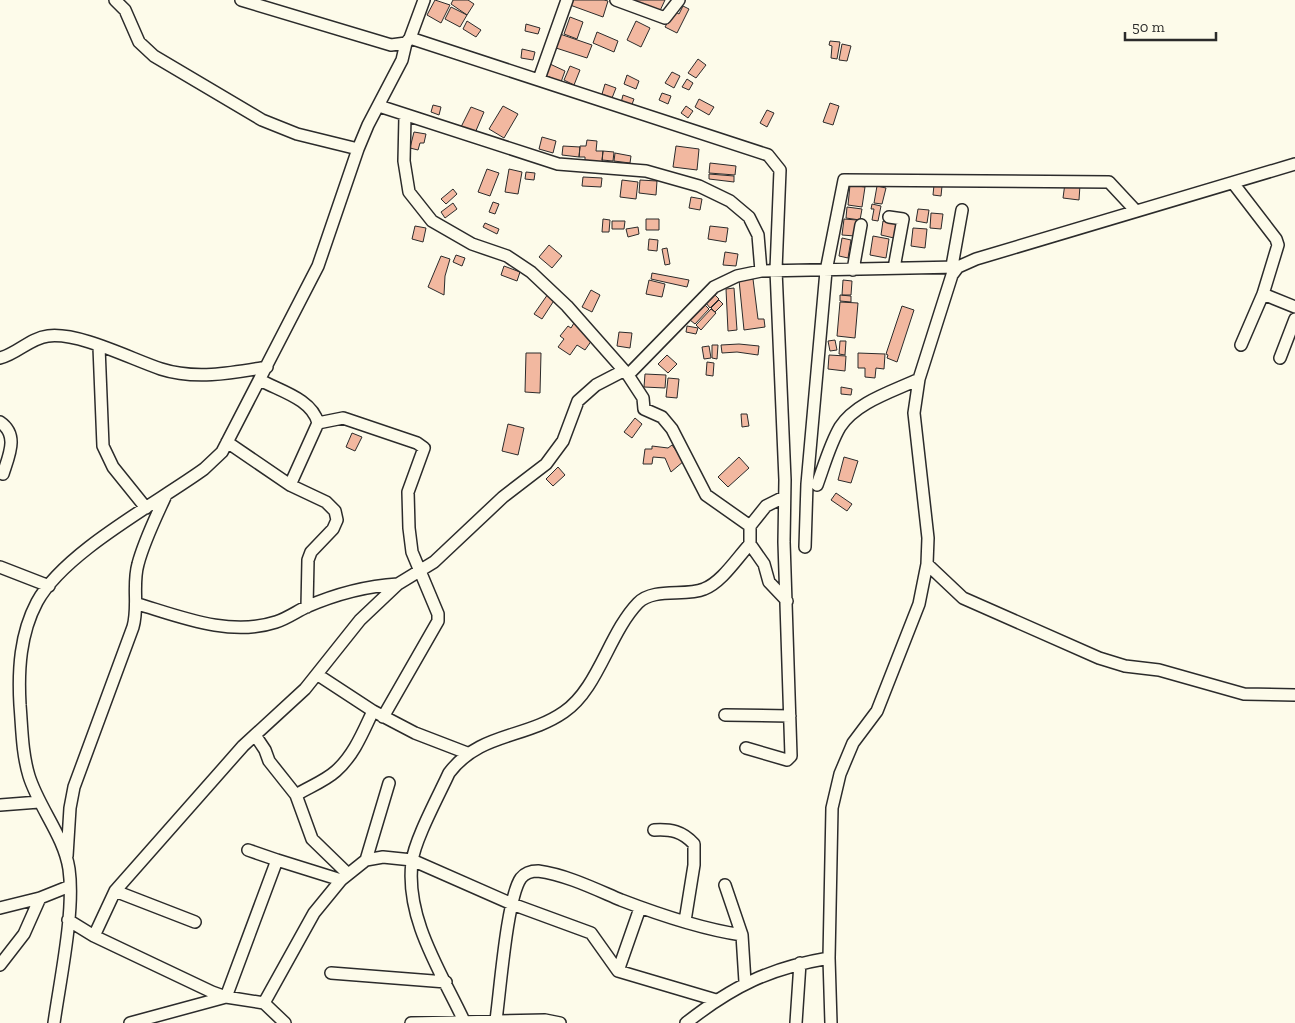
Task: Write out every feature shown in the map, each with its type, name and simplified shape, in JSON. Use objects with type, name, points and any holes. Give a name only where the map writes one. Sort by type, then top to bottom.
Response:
[{"type":"street","points":[[115,0],[125,10],[132,30],[145,48],[240,109],[297,134],[358,149]]},
{"type":"street","points":[[241,0],[391,45],[539,79],[768,156],[780,170],[776,270],[785,480],[791,756],[787,760],[746,748]]},
{"type":"street","points":[[66,857],[39,802],[23,750],[19,688],[20,658],[25,632],[37,602],[49,586],[76,558],[214,461],[227,442],[318,266],[358,149],[406,48],[424,0]]},
{"type":"street","points":[[539,79],[567,0]]},
{"type":"street","points":[[616,0],[666,18],[679,0]]},
{"type":"street","points":[[379,106],[558,164],[646,171],[699,186],[730,201],[749,217],[758,235],[761,271]]},
{"type":"street","points":[[405,116],[404,161],[409,192],[432,221],[472,244],[507,256],[531,272],[567,306],[625,373],[643,398],[644,409],[662,417],[672,429],[706,495],[750,526]]},
{"type":"street","points":[[94,936],[115,891],[254,735],[293,701],[318,675],[360,620],[398,584],[449,550],[503,497],[546,464],[563,441],[578,401],[596,385],[625,373],[714,287],[737,276],[761,271],[826,271],[955,266],[1295,164]]},
{"type":"street","points":[[804,547],[812,484],[826,271],[844,180],[1109,182],[1136,211]]},
{"type":"street","points":[[1233,183],[1276,239],[1278,245],[1263,294],[1241,345]]},
{"type":"street","points":[[831,1023],[832,808],[840,774],[853,743],[877,710],[919,604],[927,564],[928,538],[914,413],[919,379],[948,282],[955,266],[962,210]]},
{"type":"street","points":[[889,217],[903,218],[894,268]]},
{"type":"street","points":[[853,270],[861,225]]},
{"type":"street","points":[[1263,294],[1295,307]]},
{"type":"street","points":[[1280,358],[1295,319]]},
{"type":"street","points":[[0,358],[47,336],[66,337],[162,370],[183,373],[218,374],[267,367]]},
{"type":"street","points":[[99,347],[103,446],[113,466],[146,508]]},
{"type":"street","points":[[812,484],[837,433],[847,419],[862,406],[919,379]]},
{"type":"street","points":[[260,380],[303,402],[315,412],[318,423],[290,485]]},
{"type":"street","points":[[296,795],[328,776],[341,765],[378,714],[438,621],[438,614],[412,552],[408,492],[424,448],[417,443],[343,418],[318,423]]},
{"type":"street","points":[[0,422],[10,430],[12,437],[3,474]]},
{"type":"street","points":[[227,442],[290,485],[326,502],[335,511],[337,520],[333,529],[311,552],[308,560],[307,607]]},
{"type":"street","points":[[785,480],[812,484]]},
{"type":"street","points":[[54,1023],[68,920],[70,886],[66,857],[70,808],[77,778],[133,627],[138,604],[136,578],[138,564],[166,495]]},
{"type":"street","points":[[784,498],[766,506],[750,526],[750,544],[764,564],[769,582],[787,601]]},
{"type":"street","points":[[464,1021],[420,927],[412,896],[412,860],[449,773],[467,753],[497,738],[548,722],[566,711],[590,682],[608,647],[640,601],[658,595],[703,590],[713,584],[750,544]]},
{"type":"street","points":[[927,564],[963,598],[1099,658],[1125,666],[1159,670],[1244,694],[1295,695]]},
{"type":"street","points":[[0,567],[49,586]]},
{"type":"street","points":[[138,604],[200,622],[242,627],[277,622],[307,607],[359,588],[398,584]]},
{"type":"street","points":[[318,675],[378,714],[416,733],[467,753]]},
{"type":"street","points":[[725,715],[790,716]]},
{"type":"street","points":[[254,735],[266,750],[269,761],[296,795],[312,839],[344,877]]},
{"type":"street","points":[[366,860],[389,783]]},
{"type":"street","points":[[0,805],[39,802]]},
{"type":"street","points":[[654,830],[669,829],[686,835],[694,844],[694,865],[685,921]]},
{"type":"street","points":[[248,850],[277,860],[344,877]]},
{"type":"street","points":[[264,1003],[314,913],[344,877],[366,860],[384,857],[412,860],[512,904],[591,933],[618,971],[716,1000]]},
{"type":"street","points":[[226,997],[277,860]]},
{"type":"street","points":[[496,1020],[512,904],[521,878],[526,873],[536,871],[565,878],[640,908],[721,932],[742,935]]},
{"type":"street","points":[[726,885],[742,935],[745,982]]},
{"type":"street","points":[[0,908],[40,898],[70,886]]},
{"type":"street","points":[[115,891],[196,922]]},
{"type":"street","points":[[0,965],[24,934],[40,898]]},
{"type":"street","points":[[618,971],[640,908]]},
{"type":"street","points":[[68,920],[94,936],[226,997],[264,1003],[285,1023]]},
{"type":"street","points":[[686,1023],[716,1000],[745,982],[800,963],[830,958]]},
{"type":"street","points":[[796,1023],[800,963]]},
{"type":"street","points":[[331,973],[446,982]]},
{"type":"street","points":[[130,1023],[226,997]]},
{"type":"street","points":[[411,1023],[545,1020],[560,1023]]},
{"type":"building","points":[[435,0],[450,5],[441,23],[427,15]]},
{"type":"building","points":[[453,0],[468,0],[474,4],[467,15],[451,4]]},
{"type":"building","points":[[572,0],[608,1],[603,17],[570,5]]},
{"type":"building","points":[[626,0],[665,0],[658,15]]},
{"type":"building","points":[[683,6],[689,9],[677,33],[665,27],[674,11],[679,14]]},
{"type":"building","points":[[451,7],[467,15],[460,27],[445,19]]},
{"type":"building","points":[[570,17],[583,22],[577,39],[564,34]]},
{"type":"building","points":[[467,21],[481,30],[476,37],[463,29]]},
{"type":"building","points":[[636,21],[650,28],[641,47],[627,40]]},
{"type":"building","points":[[526,24],[540,28],[538,34],[525,31]]},
{"type":"building","points":[[597,32],[618,41],[614,52],[593,43]]},
{"type":"building","points":[[560,34],[592,45],[587,58],[556,48]]},
{"type":"building","points":[[830,41],[840,42],[837,59],[831,58],[832,46],[829,45]]},
{"type":"building","points":[[842,44],[851,46],[847,61],[839,60]]},
{"type":"building","points":[[522,49],[535,52],[533,60],[521,58]]},
{"type":"building","points":[[698,59],[706,65],[696,78],[688,73]]},
{"type":"building","points":[[550,64],[565,71],[561,82],[545,75]]},
{"type":"building","points":[[570,66],[580,70],[574,85],[564,80]]},
{"type":"building","points":[[672,72],[680,76],[674,88],[665,83]]},
{"type":"building","points":[[627,75],[639,81],[636,89],[624,84]]},
{"type":"building","points":[[687,79],[693,83],[689,90],[682,87]]},
{"type":"building","points":[[605,84],[616,88],[612,98],[602,94]]},
{"type":"building","points":[[662,93],[671,96],[668,104],[659,100]]},
{"type":"building","points":[[623,95],[634,99],[631,107],[621,103]]},
{"type":"building","points":[[699,99],[714,107],[709,115],[695,107]]},
{"type":"building","points":[[830,103],[839,106],[833,125],[823,122]]},
{"type":"building","points":[[433,105],[441,107],[439,115],[431,112]]},
{"type":"building","points":[[503,106],[518,114],[504,138],[489,129]]},
{"type":"building","points":[[686,106],[693,111],[688,118],[681,113]]},
{"type":"building","points":[[471,107],[484,112],[475,133],[461,127]]},
{"type":"building","points":[[767,110],[774,113],[767,127],[760,123]]},
{"type":"building","points":[[414,132],[426,134],[424,143],[420,143],[418,150],[410,148]]},
{"type":"building","points":[[542,137],[556,141],[553,153],[539,149]]},
{"type":"building","points":[[587,140],[597,141],[596,151],[603,151],[602,162],[585,160],[585,157],[579,157],[580,146],[586,146]]},
{"type":"building","points":[[563,146],[580,147],[579,157],[562,155]]},
{"type":"building","points":[[676,146],[699,149],[697,170],[673,167]]},
{"type":"building","points":[[603,151],[614,152],[613,161],[602,160]]},
{"type":"building","points":[[615,153],[631,156],[630,163],[614,161]]},
{"type":"building","points":[[710,163],[736,166],[735,175],[709,173]]},
{"type":"building","points":[[487,169],[499,173],[490,196],[478,192]]},
{"type":"building","points":[[509,169],[522,172],[518,194],[505,192]]},
{"type":"building","points":[[526,172],[535,173],[534,180],[525,179]]},
{"type":"building","points":[[709,174],[734,176],[734,182],[709,179]]},
{"type":"building","points":[[583,177],[602,178],[601,187],[582,186]]},
{"type":"building","points":[[622,180],[638,182],[636,199],[620,197]]},
{"type":"building","points":[[640,180],[657,181],[656,195],[639,193]]},
{"type":"building","points":[[1065,183],[1080,185],[1079,200],[1063,198]]},
{"type":"building","points":[[850,185],[865,187],[862,207],[848,205]]},
{"type":"building","points":[[934,185],[942,186],[941,196],[933,195]]},
{"type":"building","points":[[877,186],[886,188],[882,204],[874,203]]},
{"type":"building","points":[[453,189],[457,194],[446,204],[441,199]]},
{"type":"building","points":[[691,197],[702,199],[700,210],[689,208]]},
{"type":"building","points":[[493,202],[499,204],[495,214],[489,212]]},
{"type":"building","points":[[453,203],[457,209],[445,218],[441,212]]},
{"type":"building","points":[[872,204],[881,206],[878,221],[872,220],[874,209],[871,209]]},
{"type":"building","points":[[847,207],[862,209],[860,220],[846,218]]},
{"type":"building","points":[[918,209],[929,210],[927,223],[916,221]]},
{"type":"building","points":[[931,213],[943,214],[941,229],[930,228]]},
{"type":"building","points":[[603,219],[610,220],[609,232],[602,232]]},
{"type":"building","points":[[646,219],[659,219],[659,230],[646,230]]},
{"type":"building","points":[[844,219],[857,220],[855,236],[842,235]]},
{"type":"building","points":[[612,221],[625,221],[624,229],[612,229]]},
{"type":"building","points":[[883,221],[897,223],[894,238],[881,235]]},
{"type":"building","points":[[485,223],[499,229],[497,234],[483,227]]},
{"type":"building","points":[[415,226],[426,228],[423,242],[412,239]]},
{"type":"building","points":[[710,226],[728,228],[726,242],[708,239]]},
{"type":"building","points":[[638,227],[639,234],[628,237],[626,229]]},
{"type":"building","points":[[913,228],[927,229],[925,248],[911,246]]},
{"type":"building","points":[[873,236],[889,239],[886,258],[870,255]]},
{"type":"building","points":[[842,238],[851,240],[848,258],[839,256]]},
{"type":"building","points":[[649,239],[658,240],[657,251],[648,250]]},
{"type":"building","points":[[549,245],[562,256],[552,268],[539,257]]},
{"type":"building","points":[[667,248],[670,264],[665,265],[662,249]]},
{"type":"building","points":[[725,252],[738,254],[736,266],[723,265]]},
{"type":"building","points":[[456,255],[465,258],[462,266],[453,262]]},
{"type":"building","points":[[441,256],[450,259],[445,276],[444,295],[428,287]]},
{"type":"building","points":[[504,266],[520,272],[517,281],[501,275]]},
{"type":"building","points":[[652,273],[689,280],[687,287],[651,279]]},
{"type":"building","points":[[753,279],[758,319],[764,319],[765,327],[744,330],[739,280]]},
{"type":"building","points":[[649,280],[665,284],[662,297],[646,294]]},
{"type":"building","points":[[843,280],[852,281],[851,295],[842,295]]},
{"type":"building","points":[[734,288],[737,330],[728,331],[726,289]]},
{"type":"building","points":[[591,290],[600,295],[592,312],[582,307]]},
{"type":"building","points":[[548,294],[555,299],[542,319],[534,314]]},
{"type":"building","points":[[715,295],[719,299],[710,308],[706,303]]},
{"type":"building","points":[[840,295],[851,296],[851,302],[840,301]]},
{"type":"building","points":[[719,300],[723,304],[715,312],[711,308]]},
{"type":"building","points":[[840,302],[858,303],[855,338],[837,336]]},
{"type":"building","points":[[704,304],[709,309],[695,324],[690,320]]},
{"type":"building","points":[[902,306],[914,310],[897,362],[887,358],[888,355],[886,354]]},
{"type":"building","points":[[711,309],[716,313],[701,330],[696,325]]},
{"type":"building","points":[[574,323],[586,332],[584,334],[592,340],[585,350],[577,345],[570,355],[558,347],[564,339],[560,336],[568,326],[571,328]]},
{"type":"building","points":[[687,326],[698,328],[696,334],[686,332]]},
{"type":"building","points":[[619,332],[632,333],[630,348],[617,346]]},
{"type":"building","points":[[835,340],[837,350],[830,351],[828,341]]},
{"type":"building","points":[[840,341],[846,341],[845,355],[839,354]]},
{"type":"building","points":[[712,345],[718,345],[717,359],[712,358]]},
{"type":"building","points":[[721,345],[759,346],[758,355],[737,352],[722,353]]},
{"type":"building","points":[[709,346],[711,358],[704,359],[702,347]]},
{"type":"building","points":[[526,353],[541,353],[540,393],[525,392]]},
{"type":"building","points":[[858,353],[885,354],[884,369],[876,368],[875,378],[865,377],[865,368],[858,368]]},
{"type":"building","points":[[667,355],[677,364],[668,373],[658,364]]},
{"type":"building","points":[[829,355],[846,356],[845,371],[828,369]]},
{"type":"building","points":[[707,362],[714,363],[713,376],[706,375]]},
{"type":"building","points":[[645,374],[666,375],[665,388],[644,387]]},
{"type":"building","points":[[668,378],[679,379],[677,398],[666,397]]},
{"type":"building","points":[[841,387],[852,389],[851,395],[841,394]]},
{"type":"building","points":[[741,414],[747,414],[749,426],[742,427]]},
{"type":"building","points":[[635,418],[642,424],[632,438],[624,432]]},
{"type":"building","points":[[508,424],[524,428],[518,455],[502,451]]},
{"type":"building","points":[[352,433],[362,437],[355,451],[346,447]]},
{"type":"building","points":[[672,445],[684,461],[671,472],[665,458],[653,457],[652,464],[643,464],[645,449],[652,449],[652,446],[668,448]]},
{"type":"building","points":[[739,457],[749,468],[728,487],[718,477]]},
{"type":"building","points":[[844,457],[858,461],[851,483],[838,480]]},
{"type":"building","points":[[558,467],[565,475],[553,486],[546,479]]},
{"type":"building","points":[[836,493],[852,504],[847,511],[831,500]]}]
